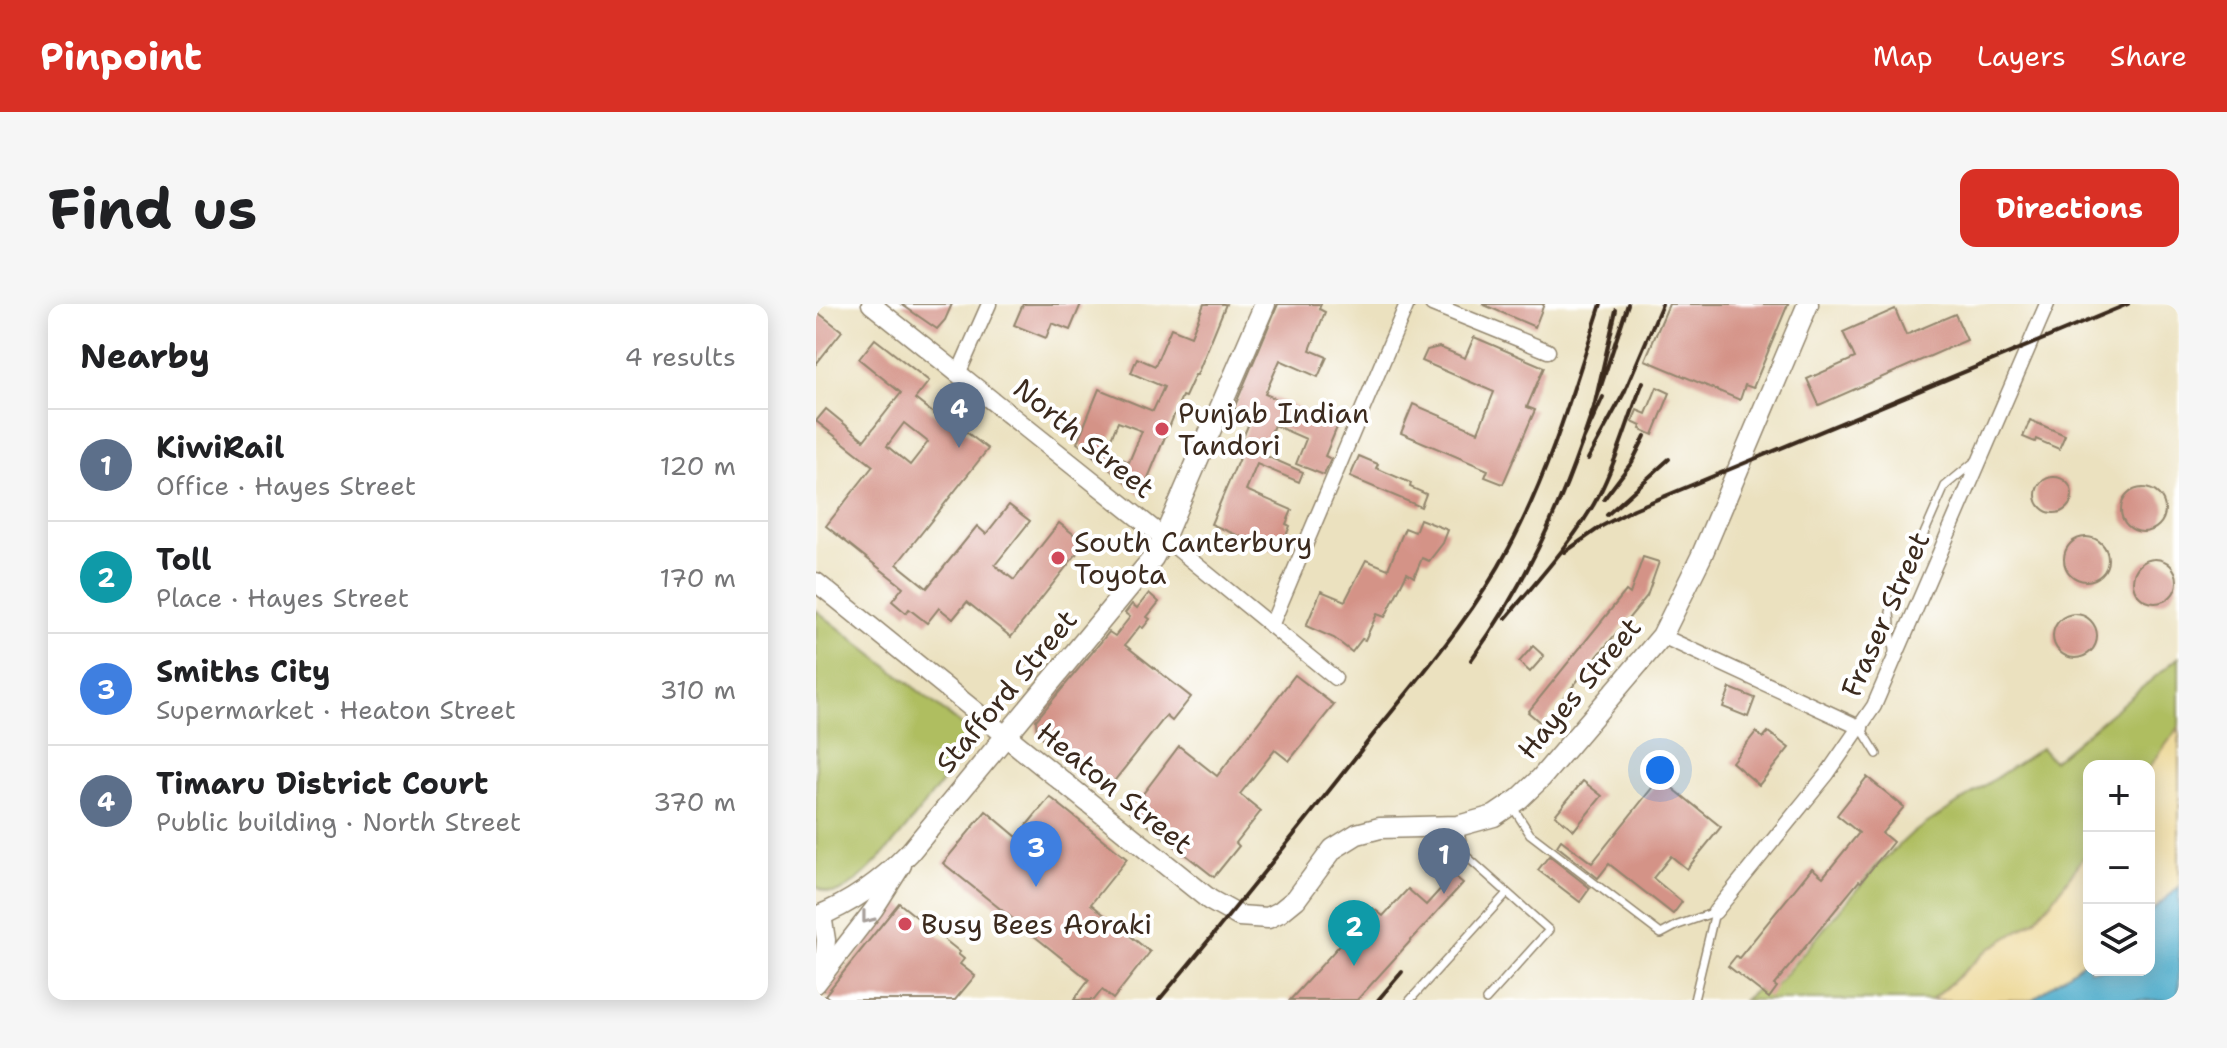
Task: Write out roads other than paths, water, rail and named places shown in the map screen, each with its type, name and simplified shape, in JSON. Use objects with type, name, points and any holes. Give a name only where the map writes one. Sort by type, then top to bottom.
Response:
[{"type":"main road","name":"Stafford Street","points":[[818,911],[874,885],[910,852],[1153,558],[1265,304]]},
{"type":"main road","name":"Hayes Street","points":[[1231,913],[1263,919],[1280,912],[1296,899],[1333,849],[1364,831],[1458,826],[1494,816],[1512,806],[1541,778],[1662,636],[1699,562],[1808,304]]},
{"type":"main road","name":"Heaton Street","points":[[1006,736],[1210,900],[1231,913]]},
{"type":"street","name":"North Street","points":[[871,304],[1335,678]]},
{"type":"street","points":[[958,374],[989,304]]},
{"type":"street","points":[[1271,626],[1407,304]]},
{"type":"street","points":[[1432,304],[1548,351]]},
{"type":"street","name":"Fraser Street","points":[[1715,912],[1861,728],[1894,662],[2047,304]]},
{"type":"street","name":"Heaton Street","points":[[816,582],[1006,736]]},
{"type":"street","points":[[1662,636],[1861,728]]},
{"type":"street","points":[[819,980],[874,909],[910,852]]},
{"type":"street","points":[[818,911],[826,940],[819,980]]},
{"type":"lane","points":[[1894,662],[1890,612],[1945,486],[1982,456]]},
{"type":"lane","points":[[1861,728],[1877,754]]},
{"type":"lane","points":[[1512,806],[1530,834],[1661,934],[1715,912]]},
{"type":"lane","points":[[1458,826],[1465,855],[1549,930],[1486,1000]]},
{"type":"lane","points":[[1410,1000],[1507,893]]},
{"type":"lane","points":[[1694,1000],[1715,912]]},
{"type":"water","points":[[2179,887],[2179,1000],[2032,1000],[2083,962],[2083,976],[2155,976],[2155,908]]},
{"type":"railway","points":[[1159,1000],[1428,667],[1495,573],[1537,489],[1601,304]]},
{"type":"railway","points":[[1616,310],[1594,407],[1628,304]]},
{"type":"railway","points":[[1588,459],[1624,393],[1662,304]]},
{"type":"railway","points":[[1565,552],[1602,526],[1634,509],[2128,304]]},
{"type":"railway","points":[[1506,618],[1556,558],[1600,493],[1643,382]]},
{"type":"railway","points":[[1594,407],[1581,445],[1603,397]]},
{"type":"railway","points":[[1604,499],[1632,462],[1645,436]]},
{"type":"railway","points":[[1471,660],[1505,609],[1534,556],[1581,445]]},
{"type":"railway","points":[[1607,515],[1669,459]]},
{"type":"railway","points":[[1378,1000],[1402,972]]},
{"type":"place","name":"Punjab Indian Tandori","points":[[1162,429]]},
{"type":"place","name":"Timaru District Court","points":[[959,448]]},
{"type":"place","name":"South Canterbury Toyota","points":[[1058,558]]},
{"type":"place","name":"Smiths City","points":[[1036,887]]},
{"type":"place","name":"KiwiRail","points":[[1444,894]]},
{"type":"place","name":"Busy Bees Aoraki","points":[[905,924]]},
{"type":"place","name":"Toll","points":[[1354,966]]}]
